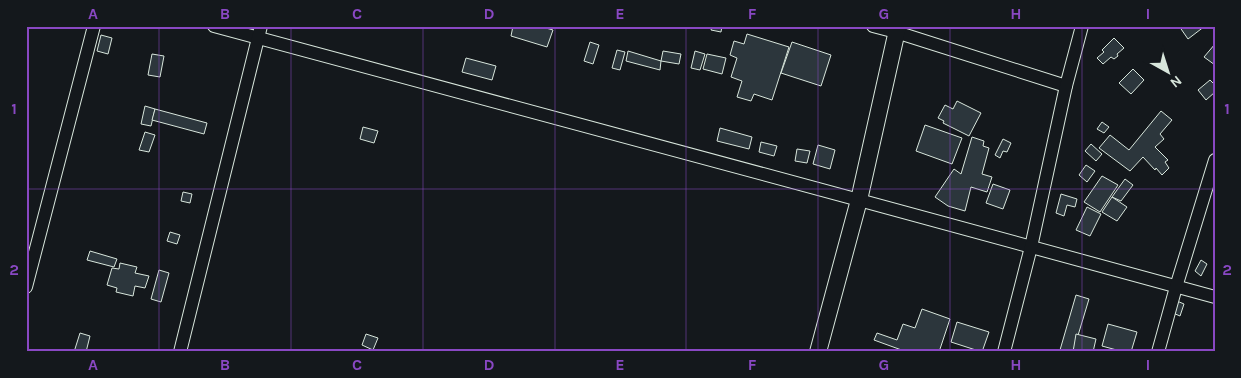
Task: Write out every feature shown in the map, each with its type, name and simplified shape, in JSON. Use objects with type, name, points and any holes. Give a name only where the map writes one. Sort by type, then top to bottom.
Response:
[{"type":"street","points":[[26,287],[94,26]]},
{"type":"street","points":[[214,26],[260,32],[859,200],[1215,297]]},
{"type":"street","points":[[873,26],[897,29],[1066,86]]},
{"type":"street","points":[[1004,352],[1031,247],[1066,86],[1082,26]]},
{"type":"street","points":[[818,352],[859,200],[897,29]]},
{"type":"street","points":[[180,352],[260,32]]},
{"type":"street","points":[[1158,352],[1176,286],[1215,160]]},
{"type":"building","points":[[513,26],[539,26],[553,30],[547,47],[511,36]]},
{"type":"building","points":[[712,26],[722,26],[721,32],[711,30]]},
{"type":"building","points":[[1179,26],[1205,26],[1188,39]]},
{"type":"building","points":[[747,34],[789,47],[772,100],[754,94],[751,101],[737,97],[742,81],[731,77],[737,58],[730,55],[734,41],[744,44]]},
{"type":"building","points":[[101,35],[112,38],[108,54],[97,51]]},
{"type":"building","points":[[1114,38],[1124,48],[1117,54],[1118,56],[1114,59],[1111,57],[1103,64],[1097,58]]},
{"type":"building","points":[[590,42],[599,45],[593,64],[584,61]]},
{"type":"building","points":[[792,42],[831,55],[821,86],[781,73]]},
{"type":"building","points":[[1215,44],[1215,65],[1204,57]]},
{"type":"building","points":[[617,50],[625,52],[620,70],[612,68]]},
{"type":"building","points":[[628,51],[661,61],[660,70],[626,61]]},
{"type":"building","points":[[663,51],[681,54],[679,64],[661,61]]},
{"type":"building","points":[[695,51],[705,54],[700,70],[691,68]]},
{"type":"building","points":[[152,54],[164,56],[160,77],[148,75]]},
{"type":"building","points":[[707,54],[726,58],[722,74],[703,69]]},
{"type":"building","points":[[466,58],[496,66],[492,80],[462,72]]},
{"type":"building","points":[[1133,69],[1144,80],[1131,94],[1119,83]]},
{"type":"building","points":[[1210,80],[1215,85],[1215,92],[1206,100],[1198,90]]},
{"type":"building","points":[[957,101],[981,113],[969,136],[943,123],[944,121],[938,118],[945,105],[953,109]]},
{"type":"building","points":[[145,106],[155,109],[151,126],[141,124]]},
{"type":"building","points":[[155,109],[207,123],[204,134],[152,120]]},
{"type":"building","points":[[1161,111],[1172,120],[1160,134],[1164,139],[1155,147],[1168,160],[1165,162],[1169,168],[1162,175],[1143,157],[1130,171],[1099,148],[1110,135],[1129,150]]},
{"type":"building","points":[[1102,122],[1109,127],[1104,133],[1097,129]]},
{"type":"building","points":[[925,125],[962,138],[952,164],[916,151]]},
{"type":"building","points":[[363,127],[378,131],[374,143],[360,139]]},
{"type":"building","points":[[720,128],[752,137],[749,149],[717,141]]},
{"type":"building","points":[[145,132],[155,135],[149,152],[139,150]]},
{"type":"building","points":[[972,137],[984,141],[983,146],[989,148],[982,174],[992,177],[987,192],[971,187],[965,211],[948,206],[935,197],[954,169],[961,174]]},
{"type":"building","points":[[1003,139],[1011,143],[1007,152],[1003,151],[1000,158],[995,155]]},
{"type":"building","points":[[761,142],[777,146],[774,156],[759,152]]},
{"type":"building","points":[[1091,144],[1102,154],[1096,161],[1085,151]]},
{"type":"building","points":[[818,145],[835,150],[830,169],[813,164]]},
{"type":"building","points":[[797,149],[810,151],[807,163],[795,161]]},
{"type":"building","points":[[1086,165],[1095,171],[1087,182],[1079,175]]},
{"type":"building","points":[[1102,176],[1118,185],[1100,212],[1084,202]]},
{"type":"building","points":[[1125,179],[1133,185],[1121,201],[1112,197]]},
{"type":"building","points":[[993,184],[1010,190],[1003,209],[986,203]]},
{"type":"building","points":[[183,192],[192,194],[190,203],[181,201]]},
{"type":"building","points":[[1061,194],[1077,199],[1075,207],[1067,205],[1064,216],[1056,213]]},
{"type":"building","points":[[1112,197],[1127,207],[1117,221],[1102,212]]},
{"type":"building","points":[[1087,207],[1101,214],[1090,236],[1076,230]]},
{"type":"building","points":[[170,232],[180,235],[177,244],[167,241]]},
{"type":"building","points":[[90,251],[117,259],[114,267],[87,260]]},
{"type":"building","points":[[1201,260],[1207,264],[1201,276],[1195,271]]},
{"type":"building","points":[[120,263],[137,267],[135,273],[149,276],[145,288],[135,286],[133,296],[116,292],[117,288],[107,285],[112,268],[119,269]]},
{"type":"building","points":[[159,270],[169,273],[161,302],[151,299]]},
{"type":"building","points":[[1076,295],[1089,299],[1073,352],[1065,352],[1060,350]]},
{"type":"building","points":[[1177,301],[1184,304],[1180,316],[1173,313]]},
{"type":"building","points":[[922,309],[950,319],[939,352],[907,352],[874,340],[877,333],[897,340],[903,324],[915,328]]},
{"type":"building","points":[[957,322],[989,332],[982,352],[951,342]]},
{"type":"building","points":[[1108,324],[1137,332],[1131,352],[1102,346]]},
{"type":"building","points":[[80,333],[90,336],[86,352],[74,352]]},
{"type":"building","points":[[366,334],[378,338],[373,350],[362,345]]},
{"type":"building","points":[[1076,334],[1096,339],[1093,352],[1073,352]]}]
